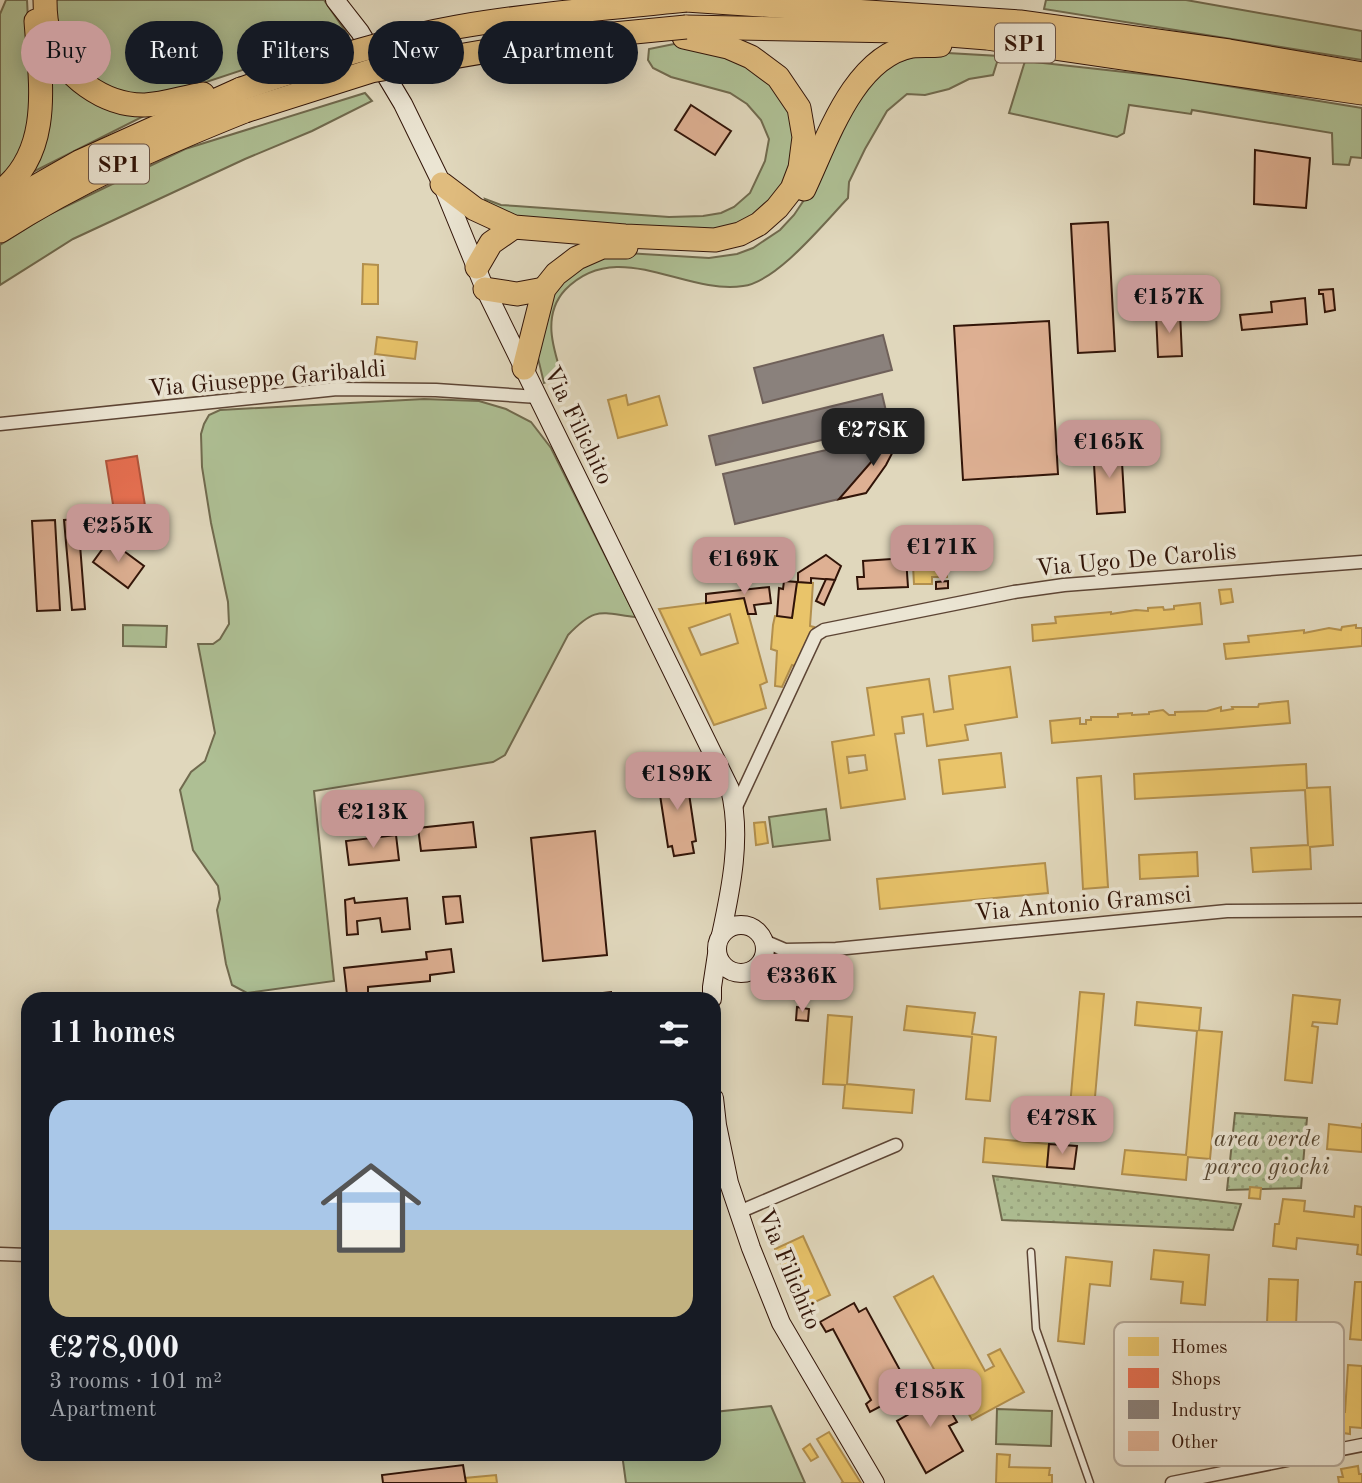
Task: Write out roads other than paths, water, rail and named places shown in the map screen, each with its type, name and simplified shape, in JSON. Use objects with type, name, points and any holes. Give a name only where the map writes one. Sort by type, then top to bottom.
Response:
[{"type":"highway","points":[[0,192],[18,177],[29,158],[39,126],[41,102],[35,0]]},
{"type":"highway","name":"SP1","points":[[45,0],[51,40],[65,65],[80,81],[121,103],[144,105],[243,100],[371,71],[552,40],[629,31],[859,30],[987,38],[1362,93]]},
{"type":"highway","name":"SP1","points":[[0,207],[79,162],[243,100],[376,45],[456,27],[686,0],[1020,22],[1229,51],[1362,74]]},
{"type":"highway","points":[[442,184],[475,209],[514,227],[715,240],[740,234],[759,224],[778,208],[792,189],[800,168],[804,137],[799,108],[778,77],[751,57],[679,31]]},
{"type":"highway","points":[[524,368],[544,289],[556,274],[577,258],[603,247],[710,252],[739,246],[765,233],[786,215],[803,191],[849,97],[872,66],[888,55],[913,46],[935,46],[987,38]]},
{"type":"highway","name":"SP1","points":[[0,231],[38,207],[243,100]]},
{"type":"highway","points":[[477,267],[491,243],[514,227]]},
{"type":"highway","points":[[485,289],[517,294],[544,289]]},
{"type":"street","name":"Via Filichito","points":[[335,0],[360,33],[403,104],[442,184],[485,289],[730,789],[735,808],[731,885],[720,935]]},
{"type":"street","name":"Via Giuseppe Garibaldi","points":[[0,424],[337,389],[436,390],[538,397]]},
{"type":"street","name":"Via Ugo De Carolis","points":[[735,808],[816,635],[824,630],[1064,584],[1362,562]]},
{"type":"street","name":"Via Filichito","points":[[731,885],[735,900],[750,926]]},
{"type":"street","name":"Via Antonio Gramsci","points":[[764,941],[785,950],[808,950],[1227,911],[1362,910]]},
{"type":"street","points":[[712,992],[717,943],[720,935],[734,925],[750,926],[764,941],[764,954],[757,966],[748,972],[736,972],[726,968],[717,954]]},
{"type":"street","name":"Via Antonio Gramsci","points":[[757,966],[808,950]]},
{"type":"street","points":[[721,994],[736,972]]},
{"type":"street","points":[[739,1212],[896,1144]]},
{"type":"street","name":"Via Filichito","points":[[721,1160],[781,1323],[875,1483]]},
{"type":"street","points":[[0,1254],[21,1255]]},
{"type":"street","points":[[1344,1449],[1362,1445]]},
{"type":"street","points":[[1172,1483],[1257,1466]]},
{"type":"lane","points":[[1031,1252],[1036,1329],[1090,1483]]},
{"type":"park label","name":"area verde parco giochi","points":[[1267,1152]]}]
